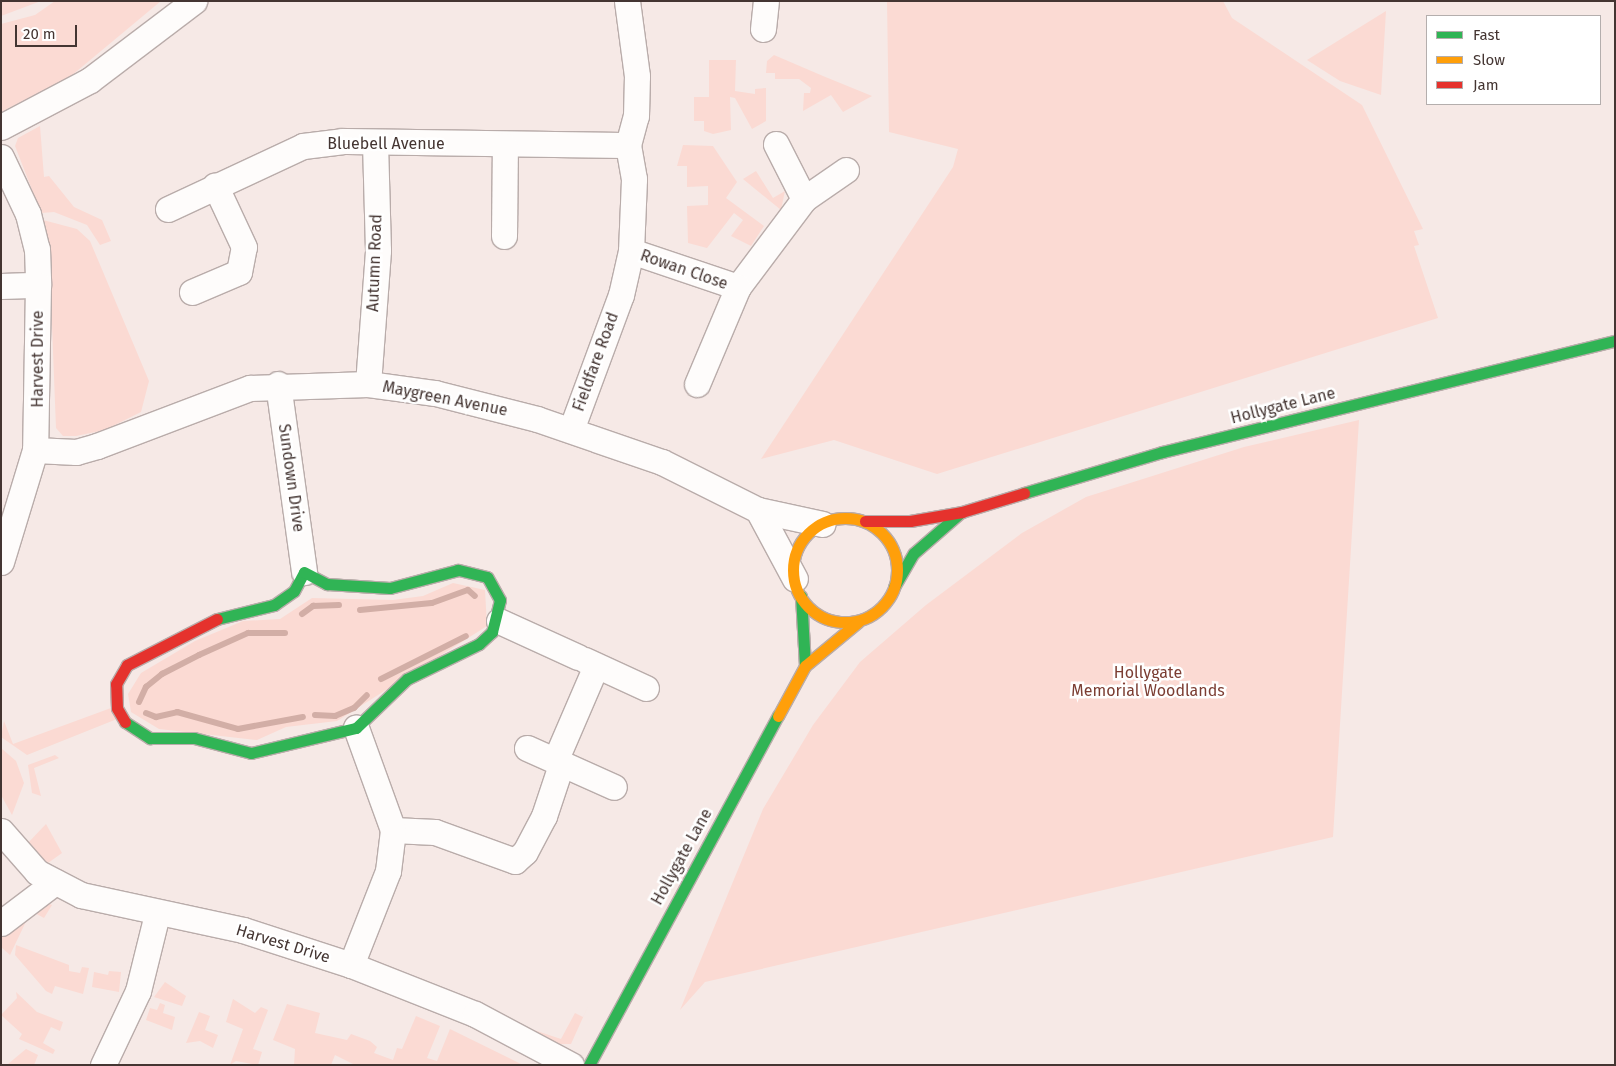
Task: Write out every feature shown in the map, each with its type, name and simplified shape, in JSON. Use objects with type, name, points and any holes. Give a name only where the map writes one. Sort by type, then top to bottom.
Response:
[{"type":"street","points":[[1,127],[90,80],[194,1]]},
{"type":"street","points":[[627,1],[637,76],[636,116],[628,145]]},
{"type":"street","points":[[763,29],[766,1]]},
{"type":"street","name":"Bluebell Avenue","points":[[168,209],[215,184],[303,146],[375,142],[505,146],[628,145]]},
{"type":"street","name":"Autumn Road","points":[[368,384],[378,250],[375,142]]},
{"type":"street","points":[[776,144],[804,199]]},
{"type":"street","name":"Fieldfare Road","points":[[571,430],[621,295],[631,252],[634,179],[628,145]]},
{"type":"street","points":[[504,236],[505,146]]},
{"type":"street","name":"Harvest Drive","points":[[1,157],[28,214],[37,249],[38,285],[35,450],[1,562]]},
{"type":"street","name":"Rowan Close","points":[[697,384],[738,287],[804,199],[846,170]]},
{"type":"street","points":[[192,292],[239,272],[244,247],[215,184]]},
{"type":"street","name":"Rowan Close","points":[[631,252],[738,287]]},
{"type":"street","points":[[1,286],[38,285]]},
{"type":"street","name":"Hollygate Lane","points":[[865,521],[910,521],[962,512],[1162,452],[1615,341]]},
{"type":"street","name":"Maygreen Avenue","points":[[35,450],[76,452],[250,388],[278,384],[368,384],[477,403],[571,430],[662,462],[758,510],[822,524]]},
{"type":"street","name":"Sundown Drive","points":[[278,384],[304,572]]},
{"type":"street","points":[[758,510],[798,588],[827,619],[858,622],[879,612],[893,588],[893,553],[886,538],[865,521],[842,518],[822,524],[797,548],[798,588],[805,666]]},
{"type":"street","name":"Hollygate Lane","points":[[893,588],[914,553],[962,512]]},
{"type":"street","points":[[458,570],[473,570],[487,576],[500,600],[499,621],[480,644],[407,679],[356,728],[252,753],[194,738],[150,738],[126,723],[117,708],[116,684],[127,665],[202,623],[274,605],[294,591],[304,572],[327,584],[390,588],[458,570]]},
{"type":"street","points":[[499,621],[646,688]]},
{"type":"street","name":"Hollygate Lane","points":[[589,1065],[805,666],[858,622]]},
{"type":"street","points":[[393,830],[435,832],[515,861],[525,852],[544,816],[586,661]]},
{"type":"street","points":[[351,966],[388,871],[393,830],[356,728]]},
{"type":"street","points":[[527,748],[614,787]]},
{"type":"street","name":"Harvest Drive","points":[[5,848],[55,882],[81,895],[157,914],[243,930],[351,966],[475,1014],[571,1065]]},
{"type":"street","points":[[1,923],[55,882]]},
{"type":"street","points":[[106,1064],[138,991],[157,914]]},
{"type":"green space","points":[[1,1],[41,1],[1,16]]},
{"type":"green space","points":[[55,1],[161,1],[71,76],[1,112],[1,24],[35,15]]},
{"type":"green space","points":[[887,1],[1223,1],[1232,18],[1362,105],[1423,229],[1414,231],[1419,245],[1414,246],[1438,318],[937,474],[834,440],[761,459],[953,167],[958,149],[889,132]]},
{"type":"green space","points":[[1386,11],[1381,95],[1340,81],[1307,60]]},
{"type":"green space","points":[[774,55],[872,96],[843,112],[831,95],[803,111],[804,93],[810,93],[811,88],[799,79],[775,79],[775,73],[766,73],[767,61]]},
{"type":"green space","points":[[709,60],[736,60],[735,91],[755,94],[755,89],[766,88],[766,121],[752,129],[735,98],[730,97],[731,130],[713,134],[704,131],[704,121],[694,121],[694,97],[709,97]]},
{"type":"green space","points":[[40,126],[44,177],[49,176],[74,207],[102,220],[111,241],[100,245],[87,225],[54,212],[41,213],[15,146],[18,138]]},
{"type":"green space","points":[[683,145],[713,146],[737,182],[726,198],[764,226],[751,246],[731,236],[743,220],[734,213],[707,248],[688,243],[687,206],[708,205],[708,186],[687,187],[687,166],[677,166]]},
{"type":"green space","points":[[756,171],[773,198],[785,191],[781,210],[743,179]]},
{"type":"green space","points":[[43,220],[77,229],[90,241],[149,381],[141,412],[105,430],[76,436],[63,436],[56,428],[49,247]]},
{"type":"green space","name":"Hollygate Memorial Woodlands","points":[[1359,420],[1333,837],[705,982],[680,1010],[763,809],[813,725],[860,662],[926,605],[1022,533],[1086,497],[1244,447]]},
{"type":"green space","points":[[453,583],[485,590],[487,626],[337,721],[286,727],[257,740],[159,729],[131,712],[128,694],[141,673],[195,641],[243,621],[280,619],[312,598],[393,600],[423,596]]},
{"type":"green space","points":[[111,708],[117,719],[27,755],[1,737],[4,721],[13,744]]},
{"type":"green space","points":[[1,748],[16,761],[24,783],[12,815],[1,795]]},
{"type":"green space","points":[[55,755],[59,758],[34,768],[41,796],[32,793],[28,765]]},
{"type":"green space","points":[[46,824],[62,853],[48,863],[26,845]]},
{"type":"green space","points":[[41,900],[52,905],[44,918],[31,911],[10,955],[1,947],[1,932]]},
{"type":"green space","points":[[16,945],[69,965],[69,971],[80,973],[82,967],[89,968],[83,994],[55,986],[52,994],[46,991],[15,955]]},
{"type":"green space","points":[[109,971],[121,972],[119,992],[92,987],[94,972],[108,975]]},
{"type":"green space","points":[[165,982],[186,996],[182,1006],[154,997]]},
{"type":"green space","points":[[16,992],[37,1012],[63,1022],[60,1031],[51,1027],[43,1043],[55,1050],[53,1054],[19,1039],[22,1034],[1,1015],[17,998]]},
{"type":"green space","points":[[233,999],[255,1013],[261,1007],[268,1010],[253,1049],[262,1052],[258,1065],[236,1061],[230,1065],[243,1029],[226,1022]]},
{"type":"green space","points":[[160,1003],[165,1005],[163,1013],[175,1017],[172,1030],[146,1020],[150,1008],[157,1010]]},
{"type":"green space","points":[[287,1004],[320,1013],[315,1033],[347,1040],[351,1034],[370,1041],[377,1047],[374,1053],[393,1060],[397,1048],[402,1049],[416,1016],[440,1026],[427,1058],[437,1061],[450,1029],[523,1065],[355,1065],[335,1055],[331,1065],[294,1065],[295,1049],[273,1040]]},
{"type":"green space","points":[[589,1004],[571,1044],[551,1044],[525,1027],[561,1039],[575,1013],[583,1017]]},
{"type":"green space","points":[[199,1012],[210,1016],[205,1030],[218,1035],[213,1048],[200,1041],[186,1043]]},
{"type":"green space","points":[[26,1049],[38,1055],[34,1065],[8,1064]]},
{"type":"waterway","points":[[360,610],[432,603],[468,590],[475,596]]},
{"type":"waterway","points":[[302,614],[313,606],[339,605]]},
{"type":"waterway","points":[[139,702],[146,687],[162,674],[199,655],[248,633],[285,633]]},
{"type":"waterway","points":[[381,679],[466,636]]},
{"type":"waterway","points":[[315,715],[335,716],[354,708],[367,695]]},
{"type":"waterway","points":[[146,713],[156,717],[177,712],[238,729],[303,717]]},
{"type":"traffic: fast","points":[[1024,493],[1162,452],[1615,341]]},
{"type":"traffic: fast","points":[[894,587],[914,553],[959,514]]},
{"type":"traffic: fast","points":[[125,722],[150,738],[194,738],[251,753],[356,728],[407,679],[479,644],[492,632],[500,600],[487,577],[458,570]]},
{"type":"traffic: fast","points":[[217,619],[274,605],[294,591],[304,572],[327,584],[390,588],[458,570]]},
{"type":"traffic: fast","points":[[801,596],[805,666]]},
{"type":"traffic: fast","points":[[589,1065],[778,716]]},
{"type":"traffic: slow","points":[[845,518],[865,522],[882,533],[893,550],[897,570],[893,590],[882,607],[865,618],[845,622],[825,618],[808,607],[797,590],[793,570],[797,550],[808,533],[825,522],[845,518]]},
{"type":"traffic: slow","points":[[778,716],[805,666],[858,622]]},
{"type":"traffic: jam","points":[[865,521],[910,521],[962,512],[1024,493]]},
{"type":"traffic: jam","points":[[125,722],[117,708],[116,684],[127,665],[217,619]]}]
